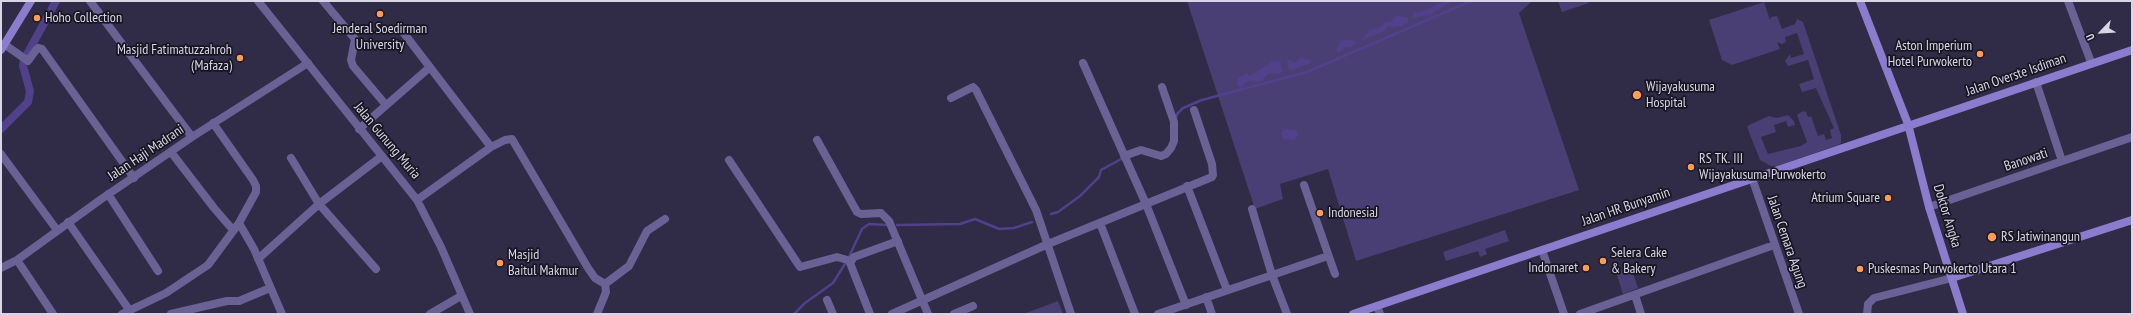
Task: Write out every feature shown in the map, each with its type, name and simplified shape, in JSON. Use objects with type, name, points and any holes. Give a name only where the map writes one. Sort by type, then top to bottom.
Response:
[{"type":"main road","points":[[3,42],[31,1]]},
{"type":"main road","name":"Doktor Angka","points":[[1860,1],[1908,124],[1929,207],[1964,314]]},
{"type":"main road","name":"Jalan Overste Isdiman","points":[[1908,124],[2036,82],[2091,62],[2132,50]]},
{"type":"main road","name":"Jalan HR Bunyamin","points":[[1353,314],[1378,310],[1542,250],[1908,124]]},
{"type":"main road","points":[[1952,278],[2132,220]]},
{"type":"street","points":[[90,1],[192,137]]},
{"type":"street","name":"Jalan Gunung Muria","points":[[258,1],[417,200],[441,247],[470,314]]},
{"type":"street","points":[[323,1],[355,39],[351,60],[353,66],[386,105]]},
{"type":"street","points":[[2068,1],[2091,62]]},
{"type":"street","points":[[403,32],[492,147]]},
{"type":"street","points":[[3,42],[22,58],[31,59],[38,48],[42,49],[134,178]]},
{"type":"street","points":[[1083,62],[1146,204],[1186,305]]},
{"type":"street","name":"Jalan Haji Madrani","points":[[1,268],[17,260],[56,230],[192,137],[308,63]]},
{"type":"street","points":[[359,129],[430,67]]},
{"type":"street","points":[[2036,82],[2062,161]]},
{"type":"street","points":[[951,98],[973,87],[976,90],[1036,210],[1071,314]]},
{"type":"street","points":[[1124,156],[1141,150],[1161,156],[1166,154],[1174,141],[1174,122],[1162,87]]},
{"type":"street","points":[[892,314],[923,302],[1048,244],[1187,186],[1210,178],[1213,175],[1194,110]]},
{"type":"street","points":[[68,222],[126,313],[166,293],[208,265],[239,223],[256,192],[256,186],[213,123]]},
{"type":"street","name":"Banowati","points":[[1929,207],[2132,137]]},
{"type":"street","points":[[417,200],[492,147],[505,140],[513,140],[588,268],[595,278],[605,284]]},
{"type":"street","points":[[817,140],[853,207],[861,214],[881,213],[885,215],[898,241],[928,314]]},
{"type":"street","points":[[171,152],[233,230]]},
{"type":"street","points":[[1,154],[56,230]]},
{"type":"street","points":[[258,259],[319,204],[382,156]]},
{"type":"street","points":[[291,158],[319,204],[376,269]]},
{"type":"street","points":[[730,160],[800,267],[838,257],[849,260],[898,241]]},
{"type":"street","name":"Jalan Cemara Agung","points":[[1752,178],[1796,313]]},
{"type":"street","points":[[1304,185],[1335,274]]},
{"type":"street","points":[[1187,186],[1227,290]]},
{"type":"street","points":[[108,194],[158,271]]},
{"type":"street","points":[[1252,209],[1272,275],[1287,314]]},
{"type":"street","points":[[605,284],[629,266],[647,231],[665,219]]},
{"type":"street","points":[[239,223],[258,259],[282,314]]},
{"type":"street","points":[[1100,223],[1135,314]]},
{"type":"street","points":[[1580,314],[1774,245]]},
{"type":"street","points":[[1542,250],[1564,314]]},
{"type":"street","points":[[1158,314],[1328,256]]},
{"type":"street","points":[[17,260],[53,314]]},
{"type":"street","points":[[849,260],[870,314]]},
{"type":"street","points":[[1867,314],[1868,304],[1874,298],[1952,278]]},
{"type":"street","points":[[597,314],[606,292],[605,284]]},
{"type":"street","points":[[171,314],[226,301],[239,301],[270,288]]},
{"type":"street","points":[[1634,295],[1641,314]]},
{"type":"street","points":[[430,314],[461,296]]},
{"type":"street","points":[[1206,297],[1212,314]]},
{"type":"street","points":[[827,300],[833,314]]},
{"type":"street","points":[[954,314],[973,306]]},
{"type":"shaded area","points":[[1187,1],[1532,1],[1519,13],[1579,190],[1356,261],[1328,169],[1280,184],[1283,199],[1255,209]]},
{"type":"shaded area","points":[[1445,1],[1453,1],[1431,14],[1413,18],[1413,13],[1424,11]]},
{"type":"shaded area","points":[[1558,1],[1588,1],[1589,3],[1562,12]]},
{"type":"shaded area","points":[[1764,2],[1770,20],[1771,17],[1777,16],[1782,29],[1795,24],[1797,19],[1803,22],[1841,135],[1841,143],[1838,145],[1777,166],[1771,166],[1760,160],[1747,127],[1749,125],[1769,116],[1777,118],[1788,115],[1794,121],[1795,125],[1788,127],[1786,121],[1774,125],[1776,132],[1761,137],[1768,154],[1801,146],[1807,142],[1797,115],[1803,111],[1806,112],[1808,117],[1811,116],[1818,136],[1824,134],[1826,140],[1832,138],[1830,130],[1834,128],[1816,88],[1802,92],[1799,84],[1814,79],[1808,60],[1788,66],[1785,61],[1790,54],[1791,58],[1804,54],[1797,33],[1785,37],[1786,42],[1782,44],[1777,42],[1780,49],[1732,65],[1722,60],[1709,20]]},
{"type":"shaded area","points":[[1397,16],[1408,18],[1408,22],[1402,26],[1387,27],[1384,31],[1361,41],[1369,30],[1379,28],[1385,22],[1390,22]]},
{"type":"shaded area","points":[[1353,40],[1357,42],[1351,47],[1345,47],[1339,53],[1336,50],[1341,41]]},
{"type":"shaded area","points":[[1300,57],[1311,60],[1310,63],[1291,71],[1287,61],[1290,60],[1294,63],[1299,60]]},
{"type":"shaded area","points":[[1279,60],[1283,72],[1277,74],[1269,73],[1262,80],[1258,82],[1248,81],[1240,88],[1237,85],[1238,78],[1247,73],[1249,76],[1272,62]]},
{"type":"shaded area","points":[[1283,130],[1296,130],[1298,135],[1294,140],[1283,139],[1281,134]]},
{"type":"shaded area","points":[[1505,230],[1509,241],[1485,249],[1487,254],[1480,257],[1478,251],[1446,261],[1443,252]]},
{"type":"shaded area","points":[[1631,267],[1638,288],[1623,294],[1616,272]]},
{"type":"shaded area","points":[[1058,301],[1063,314],[1023,314]]},
{"type":"waterway","points":[[1,129],[28,102],[30,91],[23,66],[24,60],[56,1]]},
{"type":"waterway","points":[[1176,118],[1177,114],[1183,108],[1202,100],[1307,72],[1471,1]]},
{"type":"waterway","points":[[1051,214],[1058,212],[1080,196],[1099,177],[1101,170],[1123,158]]},
{"type":"waterway","points":[[897,225],[960,224],[975,219],[999,229],[1014,228],[1032,222]]},
{"type":"waterway","points":[[794,314],[805,303],[833,283],[848,259],[862,229],[869,224],[886,225]]},
{"type":"place","name":"Jenderal Soedirman University","points":[[380,14]]},
{"type":"place","name":"Hoho Collection","points":[[37,18]]},
{"type":"place","name":"Aston Imperium Hotel Purwokerto","points":[[1980,54]]},
{"type":"place","name":"Masjid Fatimatuzzahroh (Mafaza)","points":[[240,58]]},
{"type":"place","name":"Wijayakusuma Hospital","points":[[1637,95]]},
{"type":"place","name":"RS TK. III Wijayakusuma Purwokerto","points":[[1691,167]]},
{"type":"place","name":"Atrium Square","points":[[1888,198]]},
{"type":"place","name":"IndonesiaJ","points":[[1320,213]]},
{"type":"place","name":"RS Jatiwinangun","points":[[1992,237]]},
{"type":"place","name":"Selera Cake & Bakery","points":[[1603,261]]},
{"type":"place","name":"Masjid Baitul Makmur","points":[[500,263]]},
{"type":"place","name":"Indomaret","points":[[1586,268]]},
{"type":"place","name":"Puskesmas Purwokerto Utara 1","points":[[1860,269]]}]
